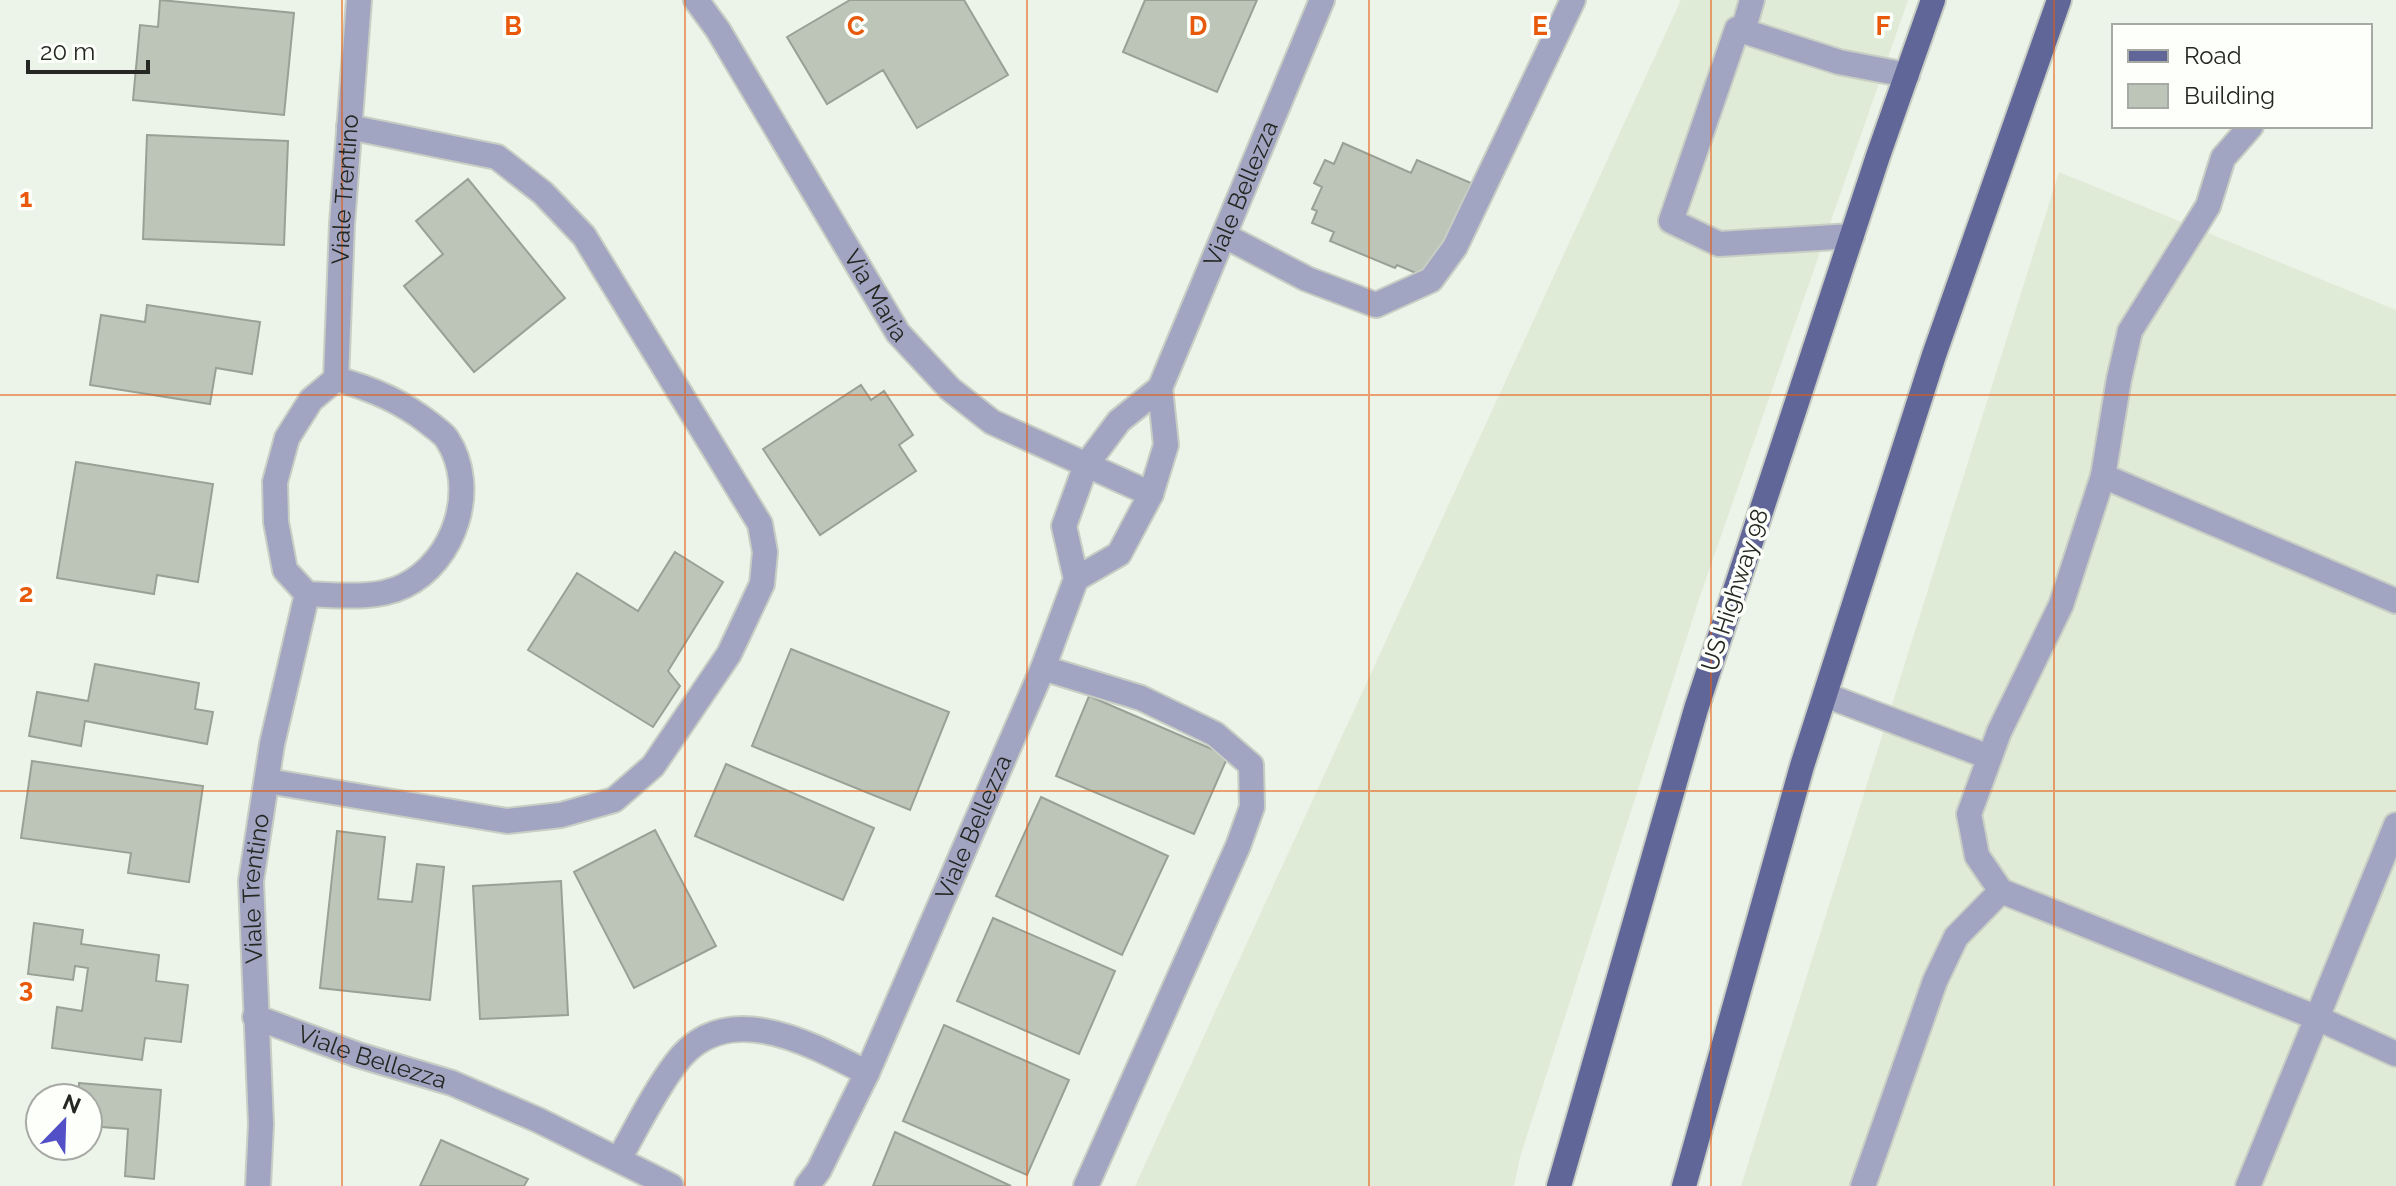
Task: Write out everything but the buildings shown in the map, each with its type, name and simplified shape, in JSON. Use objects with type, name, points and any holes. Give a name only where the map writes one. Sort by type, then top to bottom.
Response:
[{"type":"main road","name":"US Highway 98","points":[[1559,1186],[1696,709],[1933,0]]},
{"type":"main road","points":[[1684,1186],[1825,695],[1934,355],[2059,0]]},
{"type":"street","name":"Viale Trentino","points":[[336,379],[342,224],[359,0]]},
{"type":"street","name":"Via Maria","points":[[696,0],[718,30],[898,333],[950,389],[992,422],[1151,494]]},
{"type":"street","name":"Viale Bellezza","points":[[807,1186],[819,1170],[867,1073],[1043,668],[1076,579],[1064,526],[1086,465],[1119,421],[1160,388],[1322,0]]},
{"type":"street","points":[[1225,236],[1307,279],[1376,305],[1431,280],[1455,247],[1573,0]]},
{"type":"street","points":[[1743,31],[1752,0]]},
{"type":"street","points":[[1852,236],[1719,244],[1671,221],[1737,29],[1839,62],[1907,75]]},
{"type":"street","points":[[267,781],[507,821],[561,815],[614,800],[653,766],[689,715],[729,654],[762,584],[765,552],[760,524],[584,236],[543,193],[497,157],[349,127]]},
{"type":"street","points":[[2249,128],[2223,158],[2208,206],[2130,331],[2103,476],[2061,605],[1999,732],[1969,814],[1977,856],[2001,891],[2315,1017],[2396,1054]]},
{"type":"street","points":[[336,379],[370,388],[410,409],[447,438],[460,471],[462,509],[434,563],[403,586],[366,595],[307,594],[285,570],[276,522],[275,482],[287,438],[311,400],[336,379]]},
{"type":"street","name":"Viale Bellezza","points":[[1076,579],[1119,554],[1151,494],[1166,445],[1160,388]]},
{"type":"street","points":[[2103,476],[2396,601]]},
{"type":"street","name":"Viale Trentino","points":[[258,1186],[261,1124],[251,881],[272,744],[307,594]]},
{"type":"street","points":[[1043,668],[1141,698],[1215,734],[1251,765],[1252,807],[1238,846],[1086,1186]]},
{"type":"street","points":[[1825,695],[1989,757]]},
{"type":"street","points":[[2248,1186],[2396,825]]},
{"type":"street","points":[[1863,1186],[1935,981],[1956,937],[2001,891]]},
{"type":"street","name":"Viale Bellezza","points":[[255,1017],[358,1055],[452,1083],[671,1186]]},
{"type":"street","points":[[619,1159],[677,1060],[700,1041],[725,1031],[767,1030],[804,1041],[867,1073]]},
{"type":"shaded area","points":[[1681,0],[1908,0],[1700,596],[1520,1157],[1514,1186],[1135,1186]]},
{"type":"shaded area","points":[[2059,172],[2396,310],[2396,1186],[1741,1186]]}]
